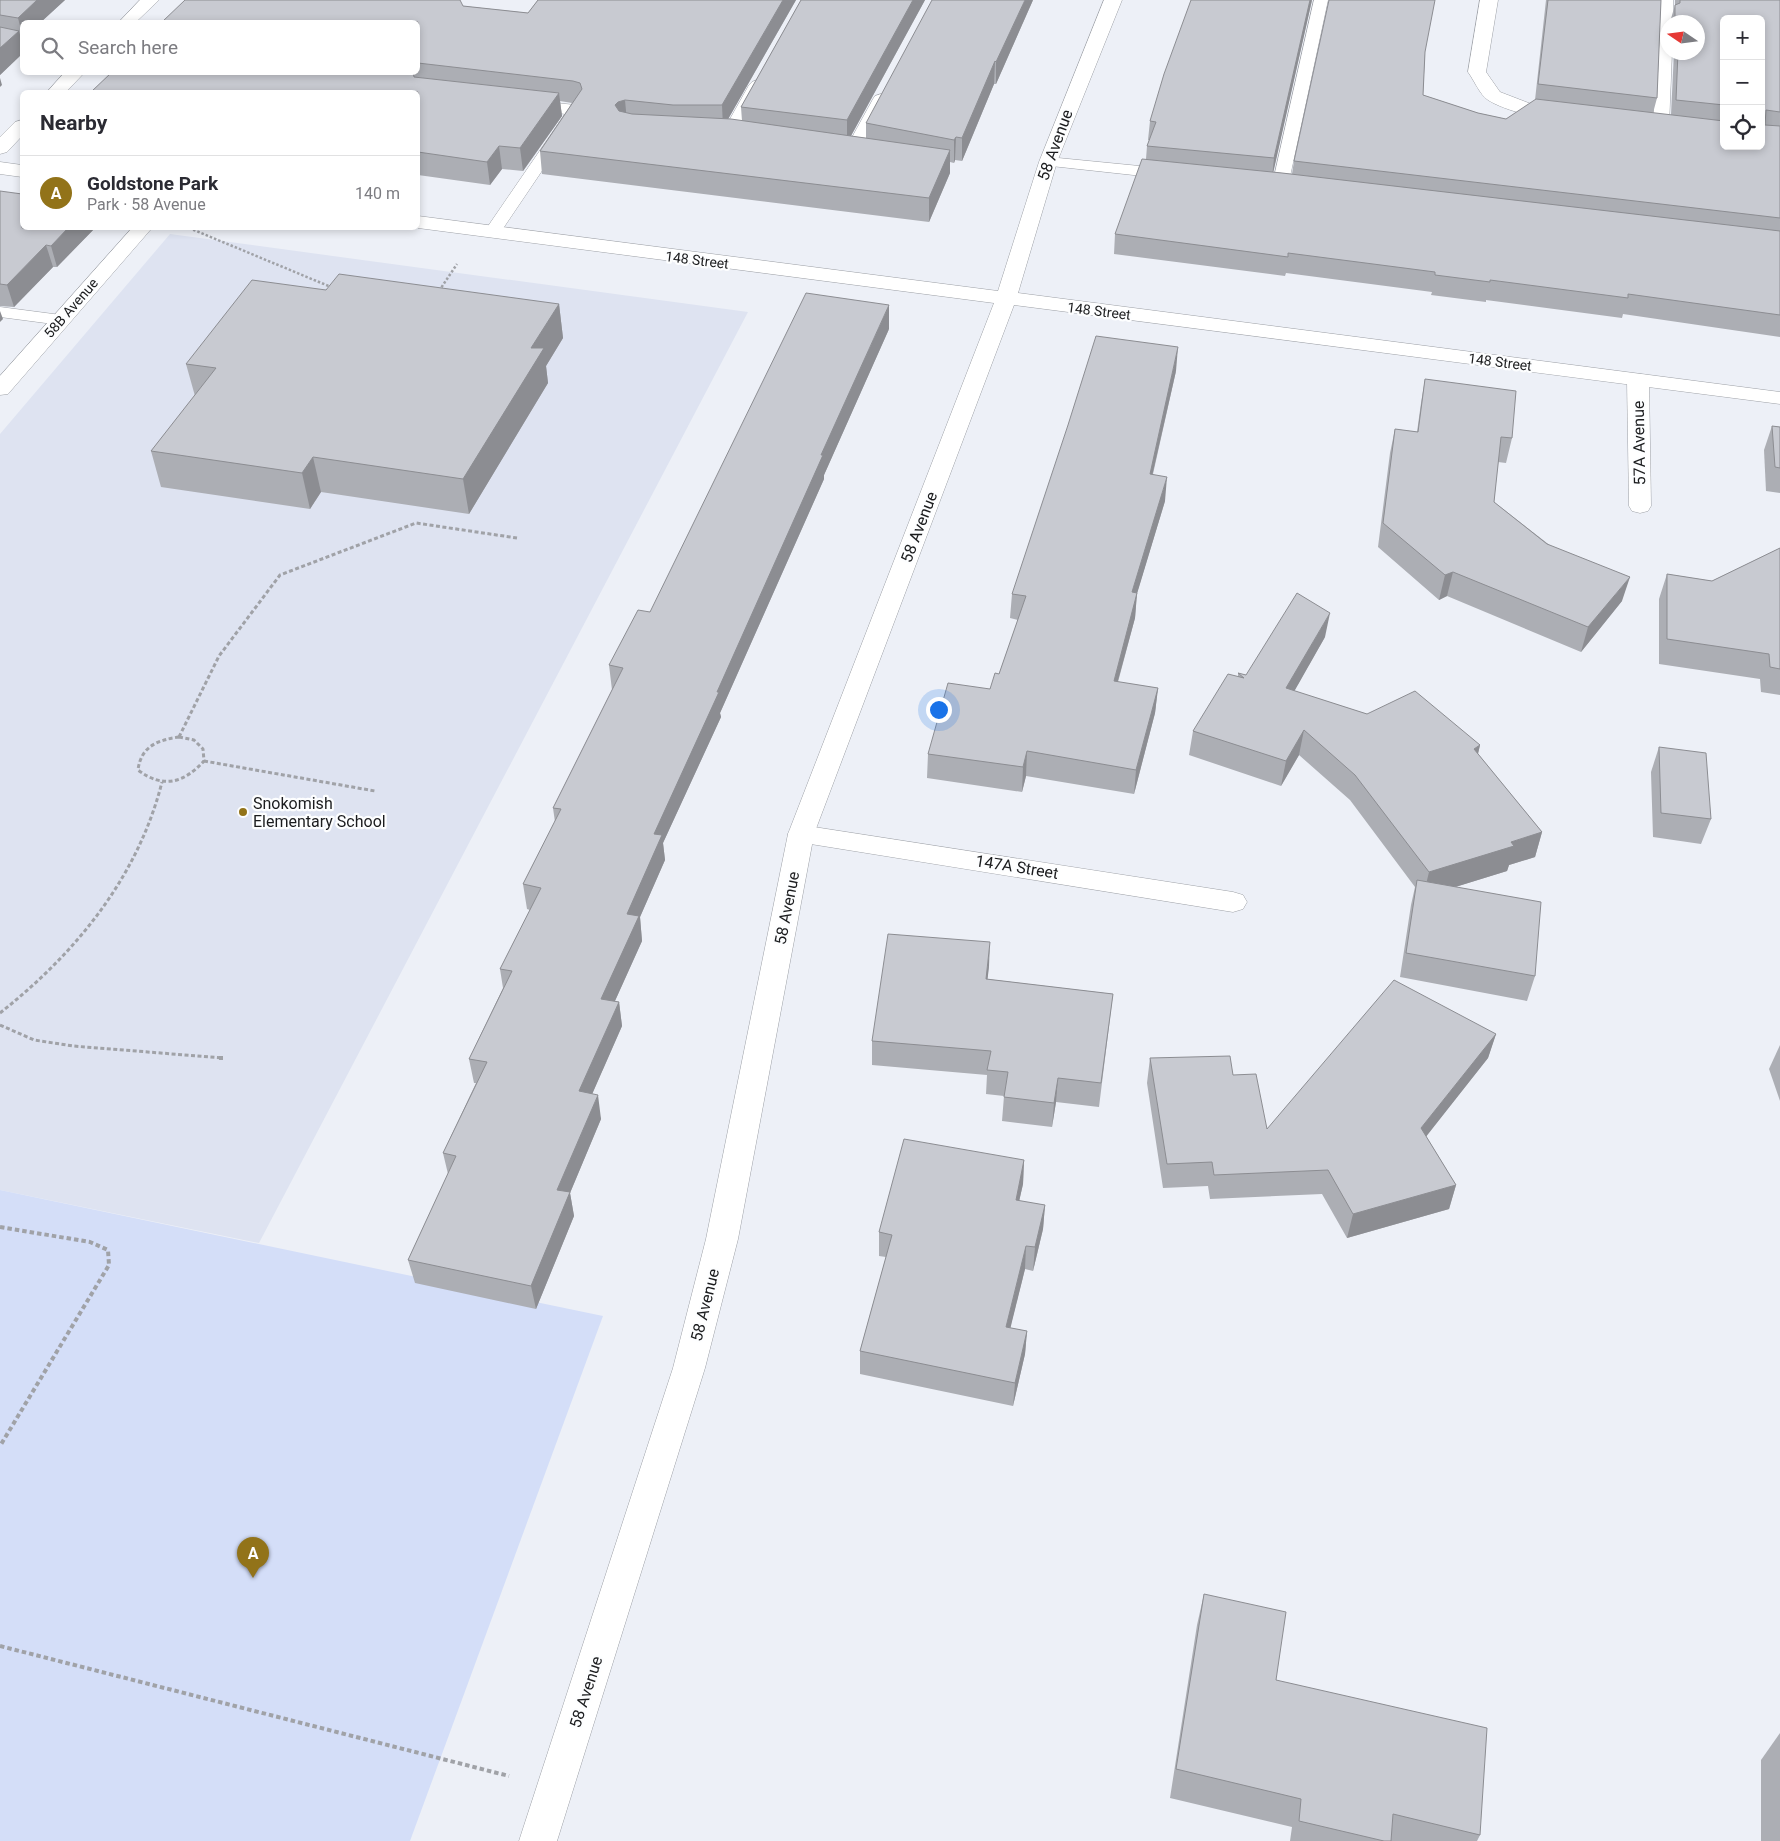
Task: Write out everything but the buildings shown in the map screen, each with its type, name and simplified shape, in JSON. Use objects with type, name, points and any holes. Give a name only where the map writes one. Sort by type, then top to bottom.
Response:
[{"type":"street","points":[[129,20],[150,0]]},
{"type":"street","name":"58 Avenue","points":[[538,1841],[689,1368],[722,1239],[801,834],[1006,299],[1048,162],[1113,0]]},
{"type":"street","points":[[1489,0],[1478,72],[1494,96],[1536,112],[1574,116]]},
{"type":"street","points":[[58,90],[73,75]]},
{"type":"street","points":[[1642,124],[1670,127]]},
{"type":"street","points":[[0,148],[20,128]]},
{"type":"street","points":[[0,168],[20,171]]},
{"type":"street","name":"148 Street","points":[[420,222],[1780,398]]},
{"type":"street","name":"58B Avenue","points":[[0,389],[140,230]]},
{"type":"street","name":"57A Avenue","points":[[1638,380],[1640,506]]},
{"type":"street","name":"147A Street","points":[[801,834],[1233,902]]},
{"type":"lane","points":[[1280,186],[1321,0]]},
{"type":"lane","points":[[1666,0],[1670,127]]},
{"type":"lane","points":[[729,136],[766,70]]},
{"type":"lane","points":[[853,150],[889,83]]},
{"type":"lane","points":[[492,232],[575,110],[516,104]]},
{"type":"lane","points":[[711,135],[748,138]]},
{"type":"lane","points":[[834,148],[872,154]]},
{"type":"lane","points":[[1048,162],[1183,176]]},
{"type":"lane","points":[[1260,184],[1299,188]]},
{"type":"lane","points":[[0,312],[61,320]]},
{"type":"path","points":[[194,230],[331,287]]},
{"type":"path","points":[[437,294],[457,264]]},
{"type":"path","points":[[179,737],[219,656],[280,575],[416,523],[518,538]]},
{"type":"path","points":[[179,737],[194,740],[203,749],[204,761],[195,772],[179,780],[162,782],[148,779],[138,770],[138,759],[146,748],[161,740],[179,737]]},
{"type":"path","points":[[204,761],[375,791]]},
{"type":"path","points":[[0,1013],[19,999],[62,959],[95,919],[127,872],[151,820],[162,782]]},
{"type":"path","points":[[0,1025],[34,1040],[223,1058]]},
{"type":"path","points":[[0,1227],[90,1242],[108,1250],[109,1265],[0,1446]]},
{"type":"path","points":[[0,1646],[517,1778]]},
{"type":"shaded area","name":"Snokomish Elementary School","points":[[170,234],[748,312],[259,1243],[0,1190],[0,434]]},
{"type":"shaded area","points":[[0,1190],[603,1316],[410,1841],[0,1841]]},
{"type":"place","name":"Snokomish Elementary School","points":[[243,812]]},
{"type":"place","name":"Goldstone Park","points":[[253,1578]]}]
